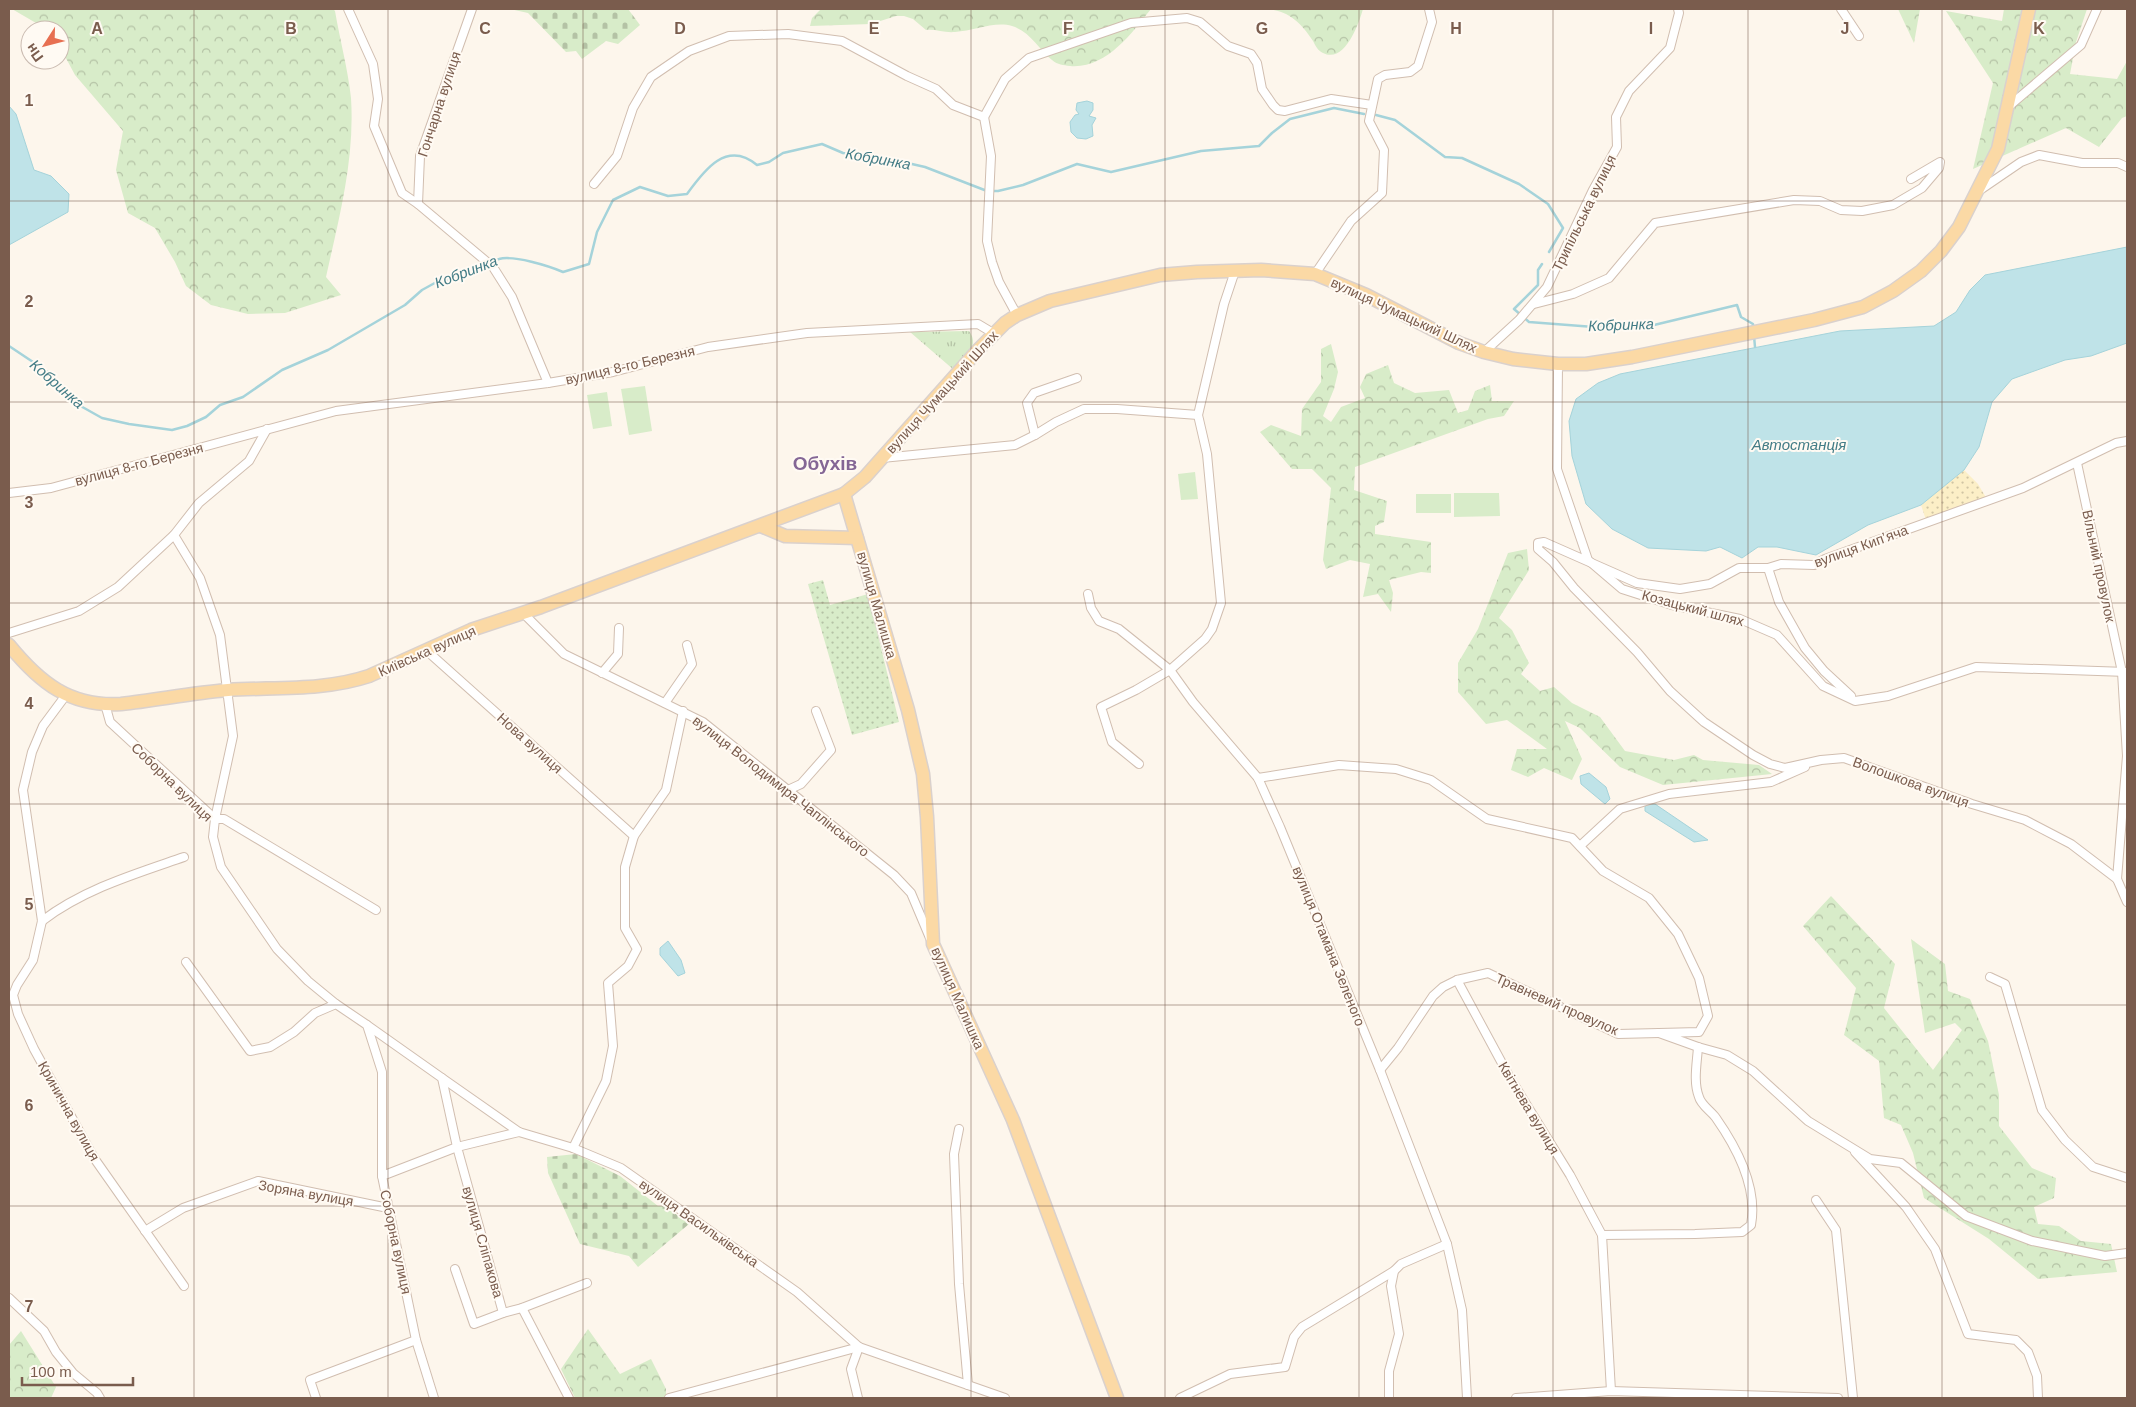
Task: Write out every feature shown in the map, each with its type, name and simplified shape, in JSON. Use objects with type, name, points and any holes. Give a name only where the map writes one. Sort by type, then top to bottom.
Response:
[{"type":"main road","name":"вулиця Чумацький Шлях","points":[[844,494],[865,477],[993,333],[1018,315],[1050,300],[1136,280],[1197,272],[1288,271],[1315,274],[1366,296],[1441,335],[1484,352],[1513,359],[1558,364],[1586,364],[1632,357],[1814,320],[1863,307],[1893,291],[1921,271],[1941,251],[1959,227],[1998,149],[2030,9]]},
{"type":"main road","name":"Київська вулиця","points":[[9,646],[30,669],[48,684],[66,695],[77,700],[105,704],[121,704],[226,690],[323,686],[354,681],[385,671],[471,630],[523,613],[844,494]]},
{"type":"main road","name":"вулиця Малишка","points":[[844,494],[908,710],[923,774],[927,817],[932,944],[1013,1120],[1117,1398]]},
{"type":"main road","points":[[761,526],[785,536],[857,538]]},
{"type":"street","points":[[348,9],[373,64],[378,99],[374,126],[402,194],[418,204],[485,259],[492,267],[512,297],[548,383]]},
{"type":"street","name":"Гончарна вулиця","points":[[418,204],[420,156],[472,9]]},
{"type":"street","points":[[1315,274],[1351,221],[1382,193],[1384,150],[1369,121],[1378,79],[1385,75],[1410,72],[1418,66],[1432,22],[1429,9]]},
{"type":"street","name":"Трипільська вулиця","points":[[1484,352],[1519,320],[1547,287],[1617,147],[1616,117],[1629,91],[1670,48],[1679,13],[1678,9]]},
{"type":"street","points":[[1840,9],[1859,36]]},
{"type":"street","points":[[2007,107],[2081,44],[2097,9]]},
{"type":"street","points":[[1018,315],[999,282],[987,241],[991,156],[984,117],[1005,80],[1029,58],[1130,23],[1187,18],[1200,22],[1228,46],[1251,54],[1258,63],[1262,89],[1278,110],[1285,111],[1331,99],[1372,104]]},
{"type":"street","points":[[594,184],[618,156],[633,108],[651,77],[689,51],[729,36],[788,34],[842,41],[907,76],[936,89],[953,105],[984,117]]},
{"type":"street","points":[[1976,192],[2020,162],[2039,155],[2082,163],[2118,163],[2127,167]]},
{"type":"street","points":[[1534,304],[1573,294],[1608,278],[1655,223],[1794,200],[1820,201],[1841,210],[1862,211],[1893,205],[1922,188],[1939,168],[1940,162],[1911,179]]},
{"type":"street","points":[[1139,764],[1112,742],[1101,707],[1136,690],[1170,670],[1205,639],[1212,629],[1221,603],[1208,454],[1198,415],[1234,271]]},
{"type":"street","name":"вулиця 8-го Березня","points":[[9,493],[51,488],[336,411],[548,383],[613,372],[708,346],[807,333],[978,324],[993,333]]},
{"type":"street","points":[[1558,364],[1557,469],[1588,560]]},
{"type":"street","points":[[1035,436],[1027,403],[1034,393],[1077,378]]},
{"type":"street","points":[[882,458],[1015,445],[1084,409],[1135,410],[1198,415]]},
{"type":"street","points":[[9,633],[79,611],[118,587],[174,534],[199,503],[249,461],[267,429]]},
{"type":"street","name":"вулиця Кипʼяча","points":[[1588,560],[1637,583],[1680,590],[1710,584],[1739,568],[1768,568],[1781,564],[1814,565],[1825,558],[2023,488],[2116,443],[2127,441]]},
{"type":"street","name":"Вільний провулок","points":[[2077,463],[2124,672],[2127,756],[2116,879]]},
{"type":"street","points":[[174,534],[200,578],[220,635],[233,736],[215,820],[224,819],[376,910]]},
{"type":"street","name":"Волошкова вулиця","points":[[1588,560],[1544,542],[1538,543],[1538,549],[1553,562],[1574,588],[1637,652],[1670,691],[1704,722],[1753,755],[1770,764],[1785,768],[1821,760],[1844,758],[1972,804],[2025,820],[2071,844],[2116,879],[2127,902]]},
{"type":"street","name":"Козацький шлях","points":[[1588,560],[1622,589],[1672,605],[1740,619],[1776,635],[1823,686],[1855,701]]},
{"type":"street","points":[[1768,568],[1778,602],[1805,648],[1824,672],[1855,701],[1888,696],[1976,667],[2124,672]]},
{"type":"street","name":"вулиця Отамана Зеленого","points":[[1088,594],[1090,608],[1099,621],[1120,629],[1170,670],[1199,709],[1258,778],[1380,1070],[1447,1244],[1462,1310],[1467,1398]]},
{"type":"street","name":"вулиця Володимира Чаплінського","points":[[523,613],[564,654],[703,722],[894,875],[911,893],[932,944]]},
{"type":"street","points":[[602,673],[618,654],[619,628]]},
{"type":"street","points":[[665,703],[692,664],[686,646]]},
{"type":"street","name":"Нова вулиця","points":[[427,650],[634,836]]},
{"type":"street","name":"Кринична вулиця","points":[[66,695],[43,726],[32,752],[23,790],[42,921],[33,960],[13,995],[18,1014],[34,1049],[94,1158],[184,1286]]},
{"type":"street","name":"Соборна вулиця","points":[[105,704],[110,722],[215,820],[213,837],[221,867],[277,949],[308,981],[336,1004]]},
{"type":"street","points":[[573,1148],[606,1081],[613,1037],[608,982],[628,966],[637,949],[625,928],[625,867],[634,836],[666,790],[683,711]]},
{"type":"street","points":[[788,790],[801,784],[831,750],[816,712]]},
{"type":"street","points":[[1258,778],[1339,765],[1396,769],[1432,780],[1486,819],[1572,838],[1580,846],[1620,809],[1669,794],[1771,782],[1821,760]]},
{"type":"street","name":"Травневий провулок","points":[[1380,1070],[1398,1048],[1433,996],[1443,987],[1457,980],[1488,973],[1618,1034],[1699,1032],[1708,1016],[1699,978],[1678,934],[1649,898],[1603,871],[1580,846]]},
{"type":"street","points":[[42,921],[61,906],[108,884],[184,857]]},
{"type":"street","points":[[186,962],[250,1051],[270,1048],[294,1032],[315,1013],[336,1004],[519,1132]]},
{"type":"street","points":[[1990,977],[2005,984],[2042,1110],[2065,1140],[2093,1167],[2127,1178]]},
{"type":"street","name":"Квітнева вулиця","points":[[1457,980],[1510,1078],[1570,1175],[1602,1235],[1611,1391]]},
{"type":"street","points":[[367,1025],[382,1072],[382,1176]]},
{"type":"street","points":[[1659,1033],[1698,1048],[1727,1055],[1754,1071],[1808,1121],[1870,1159],[1901,1163],[1966,1216],[2032,1241],[2105,1256],[2127,1254]]},
{"type":"street","points":[[1602,1235],[1742,1232],[1751,1225],[1753,1214],[1749,1183],[1732,1145],[1715,1116],[1699,1099],[1696,1084],[1698,1048]]},
{"type":"street","points":[[442,1078],[457,1147],[519,1132]]},
{"type":"street","points":[[959,1129],[954,1154],[959,1284],[968,1385]]},
{"type":"street","name":"вулиця Васильківська","points":[[519,1132],[573,1148],[621,1168],[798,1292],[859,1346],[1004,1398]]},
{"type":"street","points":[[1849,1146],[1906,1207],[1935,1249],[1968,1334],[2016,1340],[2028,1352],[2037,1376],[2038,1398]]},
{"type":"street","name":"Соборна вулиця","points":[[434,1398],[416,1340],[382,1176],[457,1147]]},
{"type":"street","name":"вулиця Сліпакова","points":[[457,1147],[503,1313],[522,1308],[586,1283]]},
{"type":"street","name":"Зоряна вулиця","points":[[145,1231],[183,1208],[258,1181],[388,1208]]},
{"type":"street","points":[[1816,1200],[1836,1230],[1853,1398]]},
{"type":"street","points":[[1180,1398],[1230,1374],[1285,1366],[1294,1336],[1302,1327],[1394,1271],[1401,1264],[1447,1244]]},
{"type":"street","points":[[455,1269],[474,1324],[503,1313]]},
{"type":"street","points":[[1389,1398],[1389,1371],[1399,1334],[1391,1286],[1394,1271]]},
{"type":"street","points":[[9,1298],[44,1331],[56,1352],[73,1373],[97,1393],[100,1398]]},
{"type":"street","points":[[522,1308],[569,1398]]},
{"type":"street","points":[[316,1398],[310,1380],[416,1340]]},
{"type":"street","points":[[669,1398],[859,1346]]},
{"type":"street","points":[[858,1398],[852,1370],[859,1346]]},
{"type":"street","points":[[1516,1398],[1611,1391],[1838,1398]]},
{"type":"green space","points":[[12,9],[333,9],[335,11],[348,77],[352,121],[345,188],[326,277],[341,295],[285,313],[248,314],[211,305],[186,286],[175,262],[155,228],[128,213],[116,170],[123,131],[75,75],[70,66],[70,20],[31,20]]},
{"type":"green space","points":[[510,9],[628,9],[640,25],[618,44],[606,41],[582,59],[576,51],[566,52],[528,13]]},
{"type":"green space","points":[[821,9],[1151,9],[1126,39],[1106,56],[1095,62],[1070,66],[1054,62],[1029,36],[1012,26],[991,25],[947,32],[926,30],[913,19],[896,16],[871,24],[810,26],[812,18]]},
{"type":"green space","points":[[1267,9],[1363,9],[1350,40],[1338,53],[1331,55],[1320,51],[1294,19],[1282,12]]},
{"type":"green space","points":[[1898,9],[1920,9],[1914,43]]},
{"type":"green space","points":[[2004,9],[2087,9],[2076,42],[2070,74],[2117,79],[2127,61],[2127,116],[2122,118],[2099,147],[2066,128],[1973,169],[1993,83],[1946,11],[2002,21]]},
{"type":"green space","points":[[969,331],[973,342],[972,347],[970,352],[954,370],[910,332]]},
{"type":"green space","points":[[1331,344],[1338,372],[1334,389],[1323,416],[1331,422],[1341,407],[1365,398],[1360,387],[1366,374],[1388,365],[1394,383],[1415,393],[1449,390],[1458,413],[1468,410],[1475,391],[1490,385],[1492,401],[1514,401],[1504,416],[1488,419],[1355,467],[1354,490],[1387,501],[1384,522],[1375,526],[1375,534],[1431,542],[1431,573],[1421,572],[1389,580],[1393,593],[1391,612],[1378,594],[1363,597],[1370,564],[1350,560],[1326,569],[1323,560],[1331,488],[1312,469],[1292,469],[1260,432],[1271,425],[1301,436],[1302,409],[1321,382],[1321,349]]},
{"type":"green space","points":[[645,386],[652,431],[629,435],[621,389]]},
{"type":"green space","points":[[607,392],[612,426],[593,429],[587,395]]},
{"type":"green space","points":[[1195,472],[1198,499],[1181,500],[1178,474]]},
{"type":"green space","points":[[1454,493],[1499,493],[1500,516],[1454,517]]},
{"type":"green space","points":[[1416,494],[1451,494],[1451,513],[1416,513]]},
{"type":"green space","points":[[1527,549],[1529,570],[1499,618],[1512,630],[1529,663],[1521,674],[1540,691],[1554,687],[1572,703],[1600,717],[1625,751],[1674,760],[1694,755],[1703,760],[1759,765],[1772,774],[1663,785],[1620,767],[1580,728],[1565,721],[1582,759],[1572,780],[1544,768],[1528,777],[1511,770],[1517,749],[1547,749],[1507,720],[1486,724],[1458,692],[1458,663],[1478,629],[1508,553]]},
{"type":"green space","points":[[823,580],[830,605],[868,594],[899,722],[852,735],[808,584]]},
{"type":"green space","points":[[1831,896],[1895,964],[1884,1008],[1933,1070],[1962,1030],[1955,1023],[1925,1033],[1911,939],[1945,964],[1948,991],[1970,999],[1988,1041],[1999,1095],[1999,1126],[2032,1168],[2056,1178],[2054,1198],[2034,1207],[2038,1224],[2059,1226],[2081,1241],[2111,1244],[2117,1272],[2038,1279],[1989,1239],[1924,1198],[1913,1153],[1901,1125],[1884,1118],[1879,1061],[1844,1035],[1856,988],[1803,926]]},
{"type":"green space","points":[[576,1154],[620,1176],[658,1206],[665,1206],[689,1224],[638,1267],[629,1256],[580,1244],[548,1173],[547,1157]]},
{"type":"green space","points":[[588,1329],[620,1374],[651,1359],[666,1389],[666,1398],[575,1398],[561,1369]]},
{"type":"green space","points":[[21,1331],[56,1387],[51,1398],[9,1398],[9,1345]]},
{"type":"sand","points":[[1964,470],[1978,484],[1988,501],[1927,523],[1921,505]]},
{"type":"water","points":[[1087,101],[1093,103],[1093,110],[1089,116],[1096,118],[1092,125],[1093,136],[1086,139],[1077,138],[1071,132],[1070,122],[1075,115],[1079,114],[1076,110],[1077,103]]},
{"type":"water","points":[[9,106],[16,114],[34,170],[51,176],[69,194],[68,212],[9,245]]},
{"type":"water","name":"Автостанція","points":[[2127,247],[2127,343],[2091,356],[2065,360],[2012,379],[1992,402],[1979,447],[1964,470],[1921,505],[1868,525],[1816,555],[1777,547],[1758,547],[1742,558],[1720,547],[1706,551],[1648,548],[1612,529],[1586,504],[1572,456],[1569,421],[1576,399],[1598,383],[1620,374],[1840,331],[1934,326],[1956,312],[1970,290],[1985,275]]},
{"type":"water","points":[[1589,773],[1606,787],[1610,799],[1605,804],[1581,784],[1580,776]]},
{"type":"water","points":[[1655,804],[1708,840],[1694,842],[1645,811],[1645,805]]},
{"type":"water","points":[[668,941],[681,960],[685,973],[678,976],[660,955],[660,948]]},
{"type":"waterway","name":"Кобринка","points":[[9,346],[48,372],[77,404],[102,418],[172,430],[187,426],[206,417],[220,405],[243,397],[282,370],[328,350],[405,305],[422,290],[442,279],[457,279],[492,261],[505,258],[531,262],[563,272],[589,264],[597,232],[613,200],[640,187],[668,196],[687,194],[709,167],[726,157],[736,155],[746,158],[757,165],[769,162],[783,153],[822,144],[843,153],[890,159],[925,167],[987,191],[998,191],[1023,185],[1077,164],[1111,172],[1201,151],[1259,146],[1290,119],[1334,108],[1364,114]]},
{"type":"waterway","name":"Кобринка","points":[[1376,115],[1395,120],[1445,157],[1462,158],[1519,184],[1548,204],[1563,228],[1549,252]]},
{"type":"waterway","name":"Кобринка","points":[[1542,264],[1538,270],[1538,285],[1514,309],[1529,322],[1594,327],[1654,325],[1737,305],[1741,317],[1753,324],[1753,328]]},
{"type":"waterway","name":"Кобринка","points":[[1754,336],[1755,347]]},
{"type":"district","name":"Обухів","points":[[825,463]]}]
